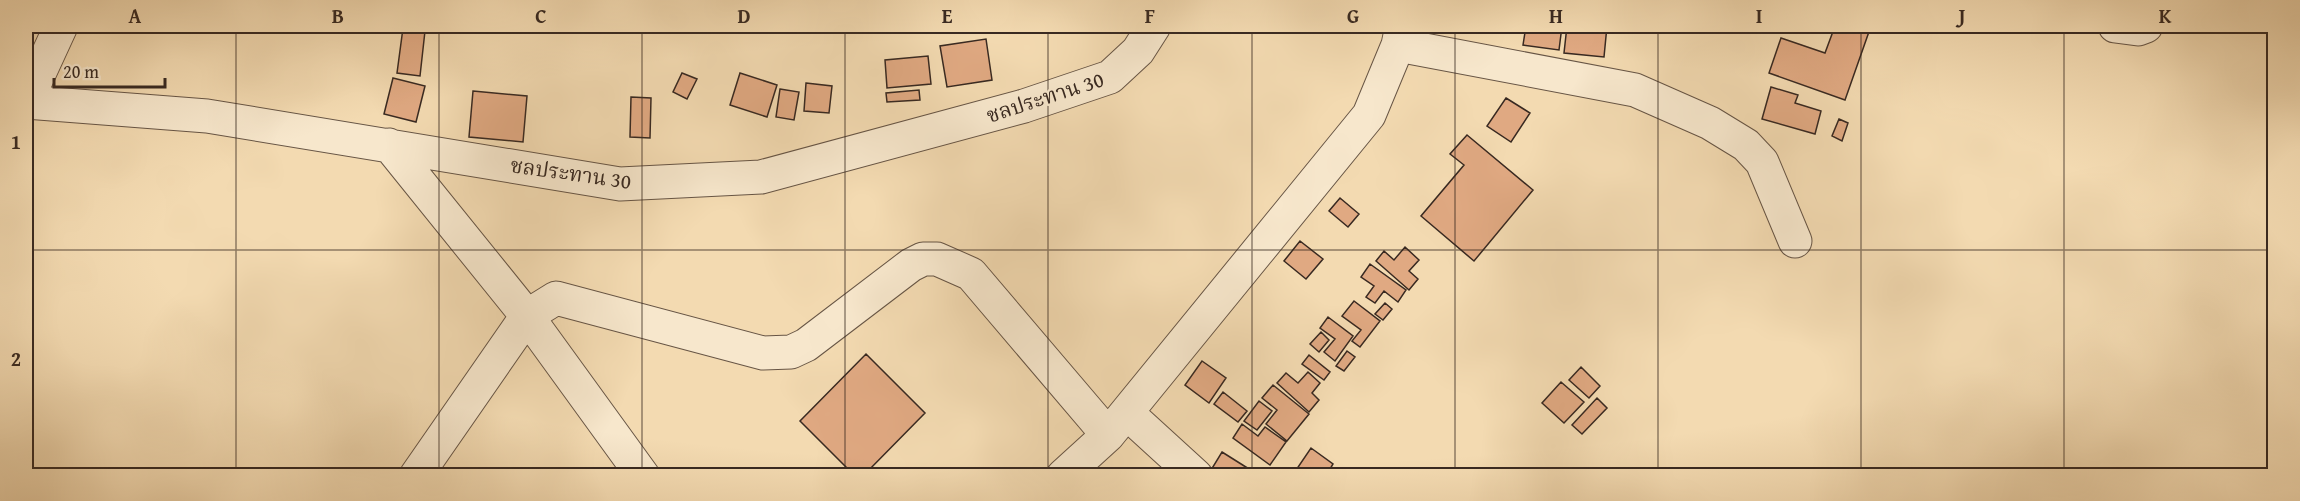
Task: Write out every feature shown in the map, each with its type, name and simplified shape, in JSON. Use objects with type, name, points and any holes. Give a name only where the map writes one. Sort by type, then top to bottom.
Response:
[{"type":"street","points":[[26,102],[61,26]]},
{"type":"street","name":"ชลประทาน 30","points":[[26,102],[207,116],[620,184],[761,177],[1024,106],[1110,77],[1138,51],[1154,26]]},
{"type":"street","points":[[2115,26],[2138,29],[2146,26]]},
{"type":"street","points":[[1063,476],[1118,424],[1369,115],[1400,35],[1635,90],[1710,123],[1746,145],[1761,162],[1795,241]]},
{"type":"street","points":[[389,146],[527,316],[643,476]]},
{"type":"street","points":[[416,476],[527,316],[556,298],[763,353],[779,354],[806,345],[911,265],[923,259],[937,259],[971,274],[1118,424],[1196,476]]},
{"type":"building","points":[[1526,26],[1562,26],[1559,50],[1523,45]]},
{"type":"building","points":[[1567,26],[1607,26],[1604,57],[1564,53]]},
{"type":"building","points":[[1835,26],[1871,26],[1845,100],[1769,73],[1781,38],[1825,53]]},
{"type":"building","points":[[403,28],[425,31],[420,76],[397,73]]},
{"type":"building","points":[[986,39],[992,80],[947,87],[940,46]]},
{"type":"building","points":[[928,56],[931,84],[887,88],[885,60]]},
{"type":"building","points":[[682,73],[697,79],[687,99],[673,92]]},
{"type":"building","points":[[740,73],[777,85],[767,117],[730,105]]},
{"type":"building","points":[[393,78],[425,86],[416,122],[384,114]]},
{"type":"building","points":[[806,83],[832,86],[829,113],[804,111]]},
{"type":"building","points":[[1771,87],[1798,95],[1795,103],[1821,111],[1815,134],[1762,119]]},
{"type":"building","points":[[780,89],[799,92],[794,120],[776,117]]},
{"type":"building","points":[[919,90],[920,100],[887,102],[886,93]]},
{"type":"building","points":[[473,91],[527,96],[523,142],[469,137]]},
{"type":"building","points":[[631,97],[651,98],[650,138],[630,137]]},
{"type":"building","points":[[1506,98],[1530,113],[1511,142],[1487,126]]},
{"type":"building","points":[[1839,119],[1848,123],[1842,141],[1832,136]]},
{"type":"building","points":[[1467,135],[1533,190],[1474,261],[1421,216],[1464,165],[1450,154]]},
{"type":"building","points":[[1340,198],[1359,214],[1348,227],[1329,211]]},
{"type":"building","points":[[1300,241],[1323,259],[1306,279],[1284,261]]},
{"type":"building","points":[[1405,247],[1419,260],[1409,271],[1418,279],[1409,290],[1376,261],[1384,251],[1394,260]]},
{"type":"building","points":[[1370,264],[1406,290],[1398,302],[1384,291],[1375,303],[1366,297],[1374,286],[1361,277]]},
{"type":"building","points":[[1354,301],[1380,321],[1360,347],[1352,341],[1361,330],[1342,316]]},
{"type":"building","points":[[1385,303],[1392,309],[1383,320],[1375,314]]},
{"type":"building","points":[[1328,317],[1353,336],[1335,361],[1324,352],[1335,339],[1320,328]]},
{"type":"building","points":[[1321,332],[1329,340],[1319,352],[1310,344]]},
{"type":"building","points":[[1347,351],[1355,357],[1344,371],[1336,366]]},
{"type":"building","points":[[866,354],[925,413],[863,476],[855,476],[800,421]]},
{"type":"building","points":[[1309,355],[1330,372],[1324,380],[1302,364]]},
{"type":"building","points":[[1202,361],[1226,378],[1209,403],[1185,385]]},
{"type":"building","points":[[1581,367],[1600,386],[1589,398],[1569,380]]},
{"type":"building","points":[[1308,372],[1320,383],[1312,393],[1319,400],[1309,412],[1277,383],[1286,373],[1298,383]]},
{"type":"building","points":[[1561,382],[1584,402],[1564,423],[1542,403]]},
{"type":"building","points":[[1273,385],[1309,414],[1287,441],[1266,424],[1277,410],[1262,398]]},
{"type":"building","points":[[1223,392],[1247,411],[1238,422],[1214,404]]},
{"type":"building","points":[[1597,398],[1607,408],[1582,434],[1572,425]]},
{"type":"building","points":[[1259,401],[1272,411],[1257,430],[1244,421]]},
{"type":"building","points":[[1242,424],[1258,436],[1265,427],[1286,442],[1270,465],[1233,438]]},
{"type":"building","points":[[1311,448],[1333,464],[1326,476],[1292,476]]},
{"type":"building","points":[[1222,452],[1257,474],[1220,476],[1211,470]]}]
